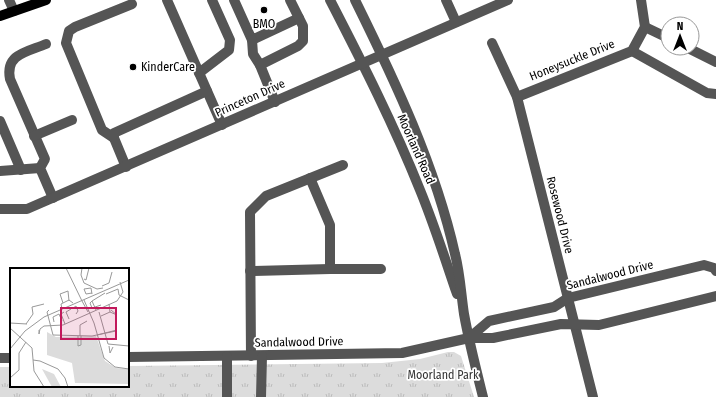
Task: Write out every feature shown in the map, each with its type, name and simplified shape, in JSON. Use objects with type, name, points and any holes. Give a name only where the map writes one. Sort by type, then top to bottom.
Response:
[{"type":"main road","points":[[0,16],[46,0]]},
{"type":"street","points":[[9,0],[14,11]]},
{"type":"street","points":[[167,0],[222,125]]},
{"type":"street","points":[[199,72],[229,50],[230,40],[212,0]]},
{"type":"street","points":[[234,0],[252,40],[253,54],[260,65],[275,102]]},
{"type":"street","points":[[260,65],[298,46],[303,41],[304,34],[299,18],[290,0]]},
{"type":"street","name":"Moorland Road","points":[[330,0],[362,62],[418,185],[464,314]]},
{"type":"street","name":"Moorland Road","points":[[355,0],[382,54],[419,142],[435,186],[456,254],[464,314],[483,397]]},
{"type":"street","points":[[446,0],[456,22]]},
{"type":"street","name":"Princeton Drive","points":[[0,209],[27,209],[275,102],[362,62],[508,0]]},
{"type":"street","points":[[642,0],[646,27],[660,34]]},
{"type":"street","points":[[114,138],[102,130],[66,43],[69,31],[75,27],[132,4]]},
{"type":"street","points":[[252,40],[299,18]]},
{"type":"street","name":"Honeysuckle Drive","points":[[517,97],[632,51],[646,27]]},
{"type":"street","name":"Rosewood Drive","points":[[492,43],[517,97],[576,325],[593,397]]},
{"type":"street","points":[[46,44],[16,57],[10,62],[8,71],[44,159],[40,168],[53,198]]},
{"type":"street","points":[[632,51],[707,93],[716,94]]},
{"type":"street","points":[[700,54],[716,62]]},
{"type":"street","points":[[126,167],[114,138],[114,133],[207,91]]},
{"type":"street","points":[[34,136],[72,120]]},
{"type":"street","points":[[0,121],[20,170]]},
{"type":"street","points":[[252,356],[250,212],[266,196],[343,165]]},
{"type":"street","points":[[0,171],[40,168]]},
{"type":"street","points":[[310,178],[330,225],[330,269]]},
{"type":"street","name":"Sandalwood Drive","points":[[469,338],[489,321],[554,307],[568,298],[704,265],[714,268],[716,271]]},
{"type":"street","points":[[250,271],[381,269]]},
{"type":"street","name":"Sandalwood Drive","points":[[129,357],[402,353],[469,338],[493,338],[561,324],[600,325],[716,296]]},
{"type":"street","points":[[227,356],[227,397]]},
{"type":"street","points":[[261,397],[262,356]]},
{"type":"green space","name":"Moorland Park","points":[[448,352],[454,352],[461,356],[474,397],[0,397],[0,367],[10,367],[10,387],[129,387],[129,366],[382,363],[420,359]]},
{"type":"place","name":"BMO","points":[[264,10]]},
{"type":"place","name":"KinderCare","points":[[133,67]]}]
